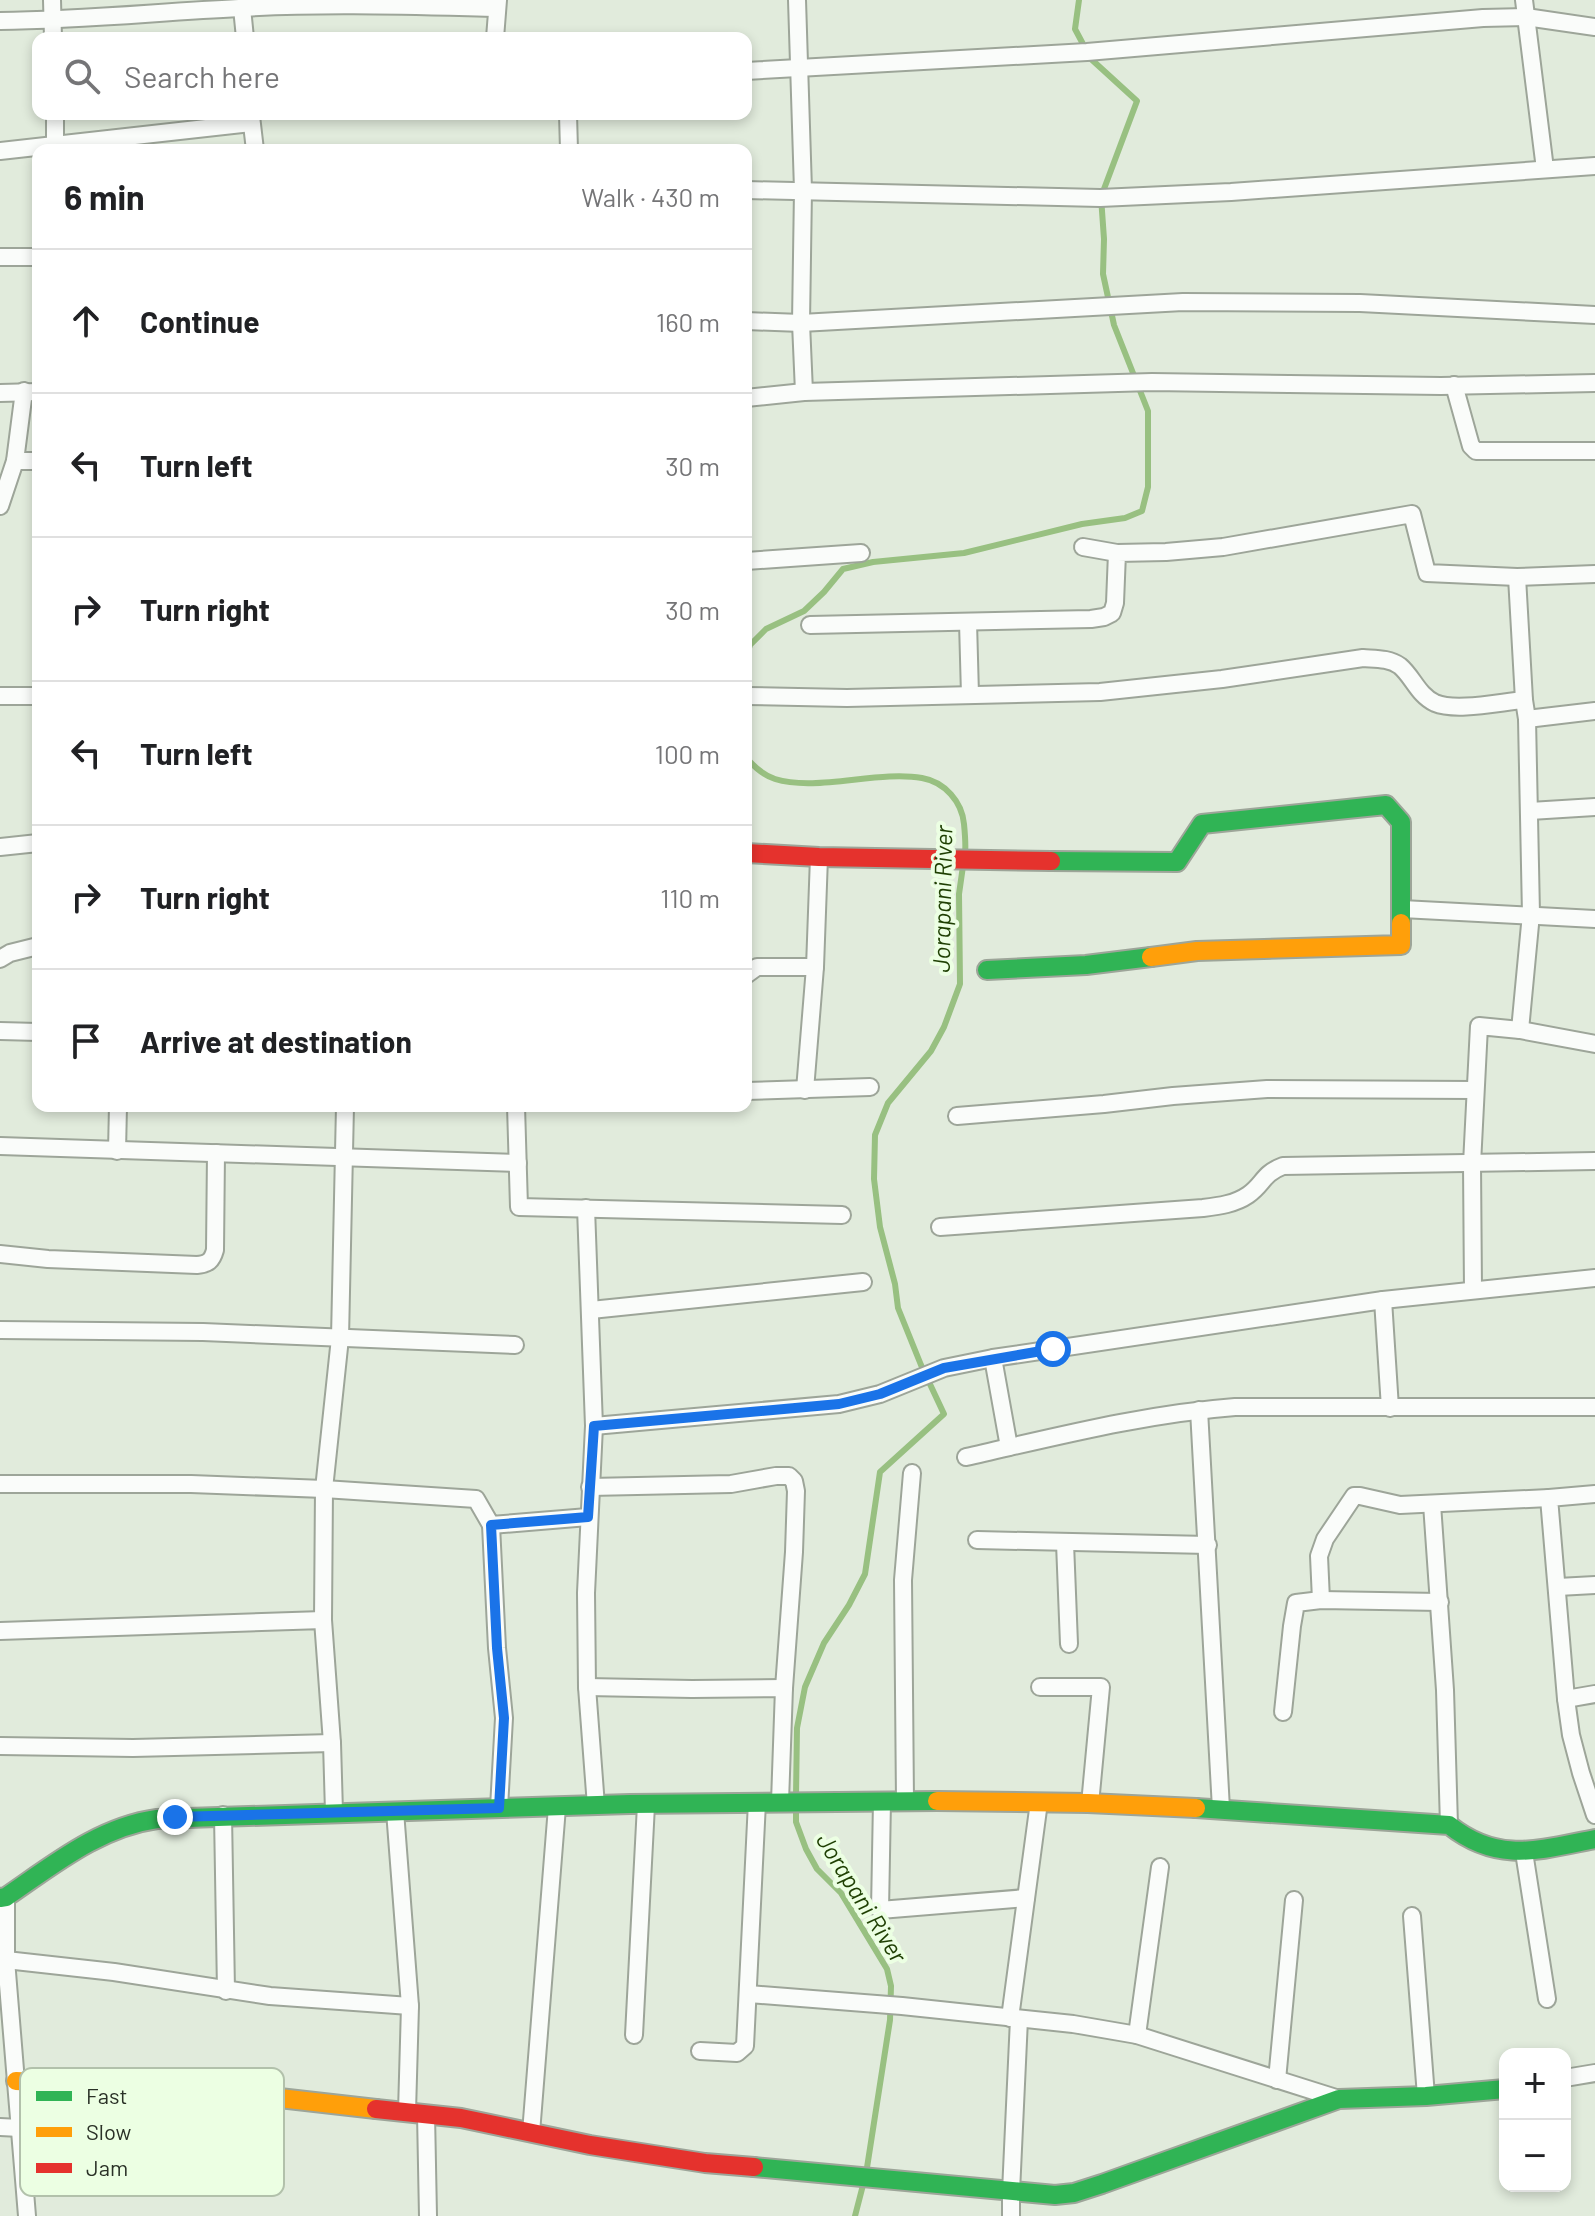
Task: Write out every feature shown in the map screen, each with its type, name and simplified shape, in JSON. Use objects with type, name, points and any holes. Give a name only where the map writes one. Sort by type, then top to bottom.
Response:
[{"type":"street","points":[[52,0],[53,32]]},
{"type":"street","points":[[797,0],[803,190],[801,323],[804,392]]},
{"type":"street","points":[[0,21],[53,21],[175,6],[242,8],[498,4],[496,32]]},
{"type":"street","points":[[242,8],[244,32]]},
{"type":"street","points":[[1525,8],[1545,169]]},
{"type":"street","points":[[752,71],[1087,52],[1483,18],[1525,8],[1595,27]]},
{"type":"street","points":[[55,120],[55,144]]},
{"type":"street","points":[[69,144],[237,120]]},
{"type":"street","points":[[251,120],[254,144]]},
{"type":"street","points":[[568,120],[569,144]]},
{"type":"street","points":[[0,151],[32,148]]},
{"type":"street","points":[[752,190],[1100,198],[1246,191],[1595,166]]},
{"type":"street","points":[[0,257],[32,257]]},
{"type":"street","points":[[752,321],[801,323],[1198,302],[1360,303],[1595,315]]},
{"type":"street","points":[[752,397],[804,392],[1152,382],[1595,383]]},
{"type":"street","points":[[1454,385],[1471,446],[1476,451],[1595,451]]},
{"type":"street","points":[[0,393],[31,392],[15,461],[0,506]]},
{"type":"street","points":[[15,461],[32,461]]},
{"type":"street","points":[[1083,547],[1117,553],[1223,547],[1412,514],[1427,573],[1517,577],[1595,574]]},
{"type":"street","points":[[752,561],[861,553]]},
{"type":"street","points":[[810,625],[1104,617],[1112,613],[1115,603],[1117,553]]},
{"type":"street","points":[[1517,577],[1527,719],[1531,914],[1520,1030]]},
{"type":"street","points":[[968,622],[970,695]]},
{"type":"street","points":[[752,696],[847,698],[1100,692],[1222,679],[1363,658],[1385,659],[1400,666],[1424,696],[1437,704],[1454,707],[1524,700]]},
{"type":"street","points":[[0,696],[32,696]]},
{"type":"street","points":[[1527,719],[1595,711]]},
{"type":"street","points":[[752,853],[998,861],[1177,862],[1202,824],[1386,805],[1401,822],[1401,945],[1197,951],[1086,965],[987,970]]},
{"type":"street","points":[[1530,811],[1595,807]]},
{"type":"street","points":[[0,847],[32,844]]},
{"type":"street","points":[[805,1090],[815,967],[819,857]]},
{"type":"street","points":[[1402,909],[1595,919]]},
{"type":"street","points":[[0,959],[32,948]]},
{"type":"street","points":[[752,971],[757,967],[815,967]]},
{"type":"street","points":[[1473,1290],[1472,1164],[1479,1026],[1595,1044]]},
{"type":"street","points":[[0,1031],[32,1032]]},
{"type":"street","points":[[752,1091],[870,1087]]},
{"type":"street","points":[[957,1116],[1267,1089],[1475,1090]]},
{"type":"street","points":[[117,1151],[118,1112]]},
{"type":"street","points":[[334,1812],[323,1620],[324,1489],[340,1338],[345,1112]]},
{"type":"street","points":[[516,1112],[519,1207],[842,1215]]},
{"type":"street","points":[[0,1146],[518,1163]]},
{"type":"street","points":[[0,1254],[93,1261],[207,1264],[215,1250],[216,1153]]},
{"type":"street","points":[[940,1227],[1230,1204],[1245,1198],[1269,1172],[1283,1166],[1595,1161]]},
{"type":"street","points":[[586,1208],[594,1426],[588,1517],[587,1687],[596,1806]]},
{"type":"street","points":[[594,1426],[839,1404],[880,1394],[944,1368],[993,1358],[1383,1300],[1595,1278]]},
{"type":"street","points":[[591,1310],[863,1282]]},
{"type":"street","points":[[1383,1300],[1390,1408]]},
{"type":"street","points":[[0,1330],[203,1332],[515,1345]]},
{"type":"street","points":[[993,1358],[1009,1447]]},
{"type":"street","points":[[966,1457],[1086,1429],[1235,1407],[1595,1407]]},
{"type":"street","points":[[1199,1410],[1221,1809]]},
{"type":"street","points":[[905,1801],[903,1580],[912,1473]]},
{"type":"street","points":[[590,1487],[731,1484],[776,1476],[789,1476],[794,1481],[794,1552],[784,1688],[784,1802]]},
{"type":"street","points":[[0,1484],[191,1484],[476,1499],[491,1525],[504,1718],[499,1808]]},
{"type":"street","points":[[1321,1600],[1319,1556],[1325,1539],[1354,1496],[1400,1505],[1595,1494]]},
{"type":"street","points":[[1549,1498],[1571,1735],[1595,1815]]},
{"type":"street","points":[[1432,1504],[1445,1690],[1449,1825]]},
{"type":"street","points":[[491,1525],[588,1517]]},
{"type":"street","points":[[977,1540],[1208,1545]]},
{"type":"street","points":[[1065,1543],[1069,1644]]},
{"type":"street","points":[[1558,1587],[1595,1585]]},
{"type":"street","points":[[1283,1712],[1296,1603],[1321,1600],[1440,1602]]},
{"type":"street","points":[[0,1631],[323,1620]]},
{"type":"street","points":[[587,1687],[784,1688]]},
{"type":"street","points":[[1040,1687],[1101,1687],[1090,1804]]},
{"type":"street","points":[[1566,1699],[1595,1694]]},
{"type":"street","points":[[0,1746],[133,1748],[332,1743]]},
{"type":"street","points":[[882,1801],[880,1910],[1026,1898]]},
{"type":"street","points":[[700,2051],[732,2053],[745,2046],[757,1802]]},
{"type":"street","points":[[0,2127],[20,2128],[5,2014],[3,1898],[94,1840],[133,1822],[223,1815],[757,1802],[1039,1802],[1221,1809],[1449,1825],[1481,1847],[1524,1852],[1595,1839]]},
{"type":"street","points":[[1011,2216],[1014,2019],[1039,1802]]},
{"type":"street","points":[[634,2035],[646,1805]]},
{"type":"street","points":[[531,2133],[557,1807]]},
{"type":"street","points":[[395,1811],[410,2006],[407,2112]]},
{"type":"street","points":[[223,1815],[226,1991]]},
{"type":"street","points":[[1524,1852],[1547,1999]]},
{"type":"street","points":[[1137,2035],[1160,1867]]},
{"type":"street","points":[[1277,2080],[1294,1900]]},
{"type":"street","points":[[1412,1916],[1426,2096]]},
{"type":"street","points":[[6,1960],[114,1972],[226,1991],[410,2006]]},
{"type":"street","points":[[749,1994],[1073,2024],[1137,2035],[1339,2099]]},
{"type":"street","points":[[1571,2077],[1595,2073]]},
{"type":"street","points":[[16,2081],[20,2081]]},
{"type":"street","points":[[284,2098],[461,2118],[590,2145],[705,2163],[1055,2195],[1074,2193],[1339,2099],[1499,2090]]},
{"type":"street","points":[[426,2114],[428,2216]]},
{"type":"street","points":[[25,2196],[27,2216]]},
{"type":"waterway","name":"Jorapani River","points":[[752,643],[766,629],[804,611],[843,569],[873,562],[964,553],[1082,524],[1125,518],[1142,511],[1148,487],[1148,411],[1114,325],[1103,274],[1101,197],[1137,101],[1091,59],[1075,29],[1079,0]]},
{"type":"waterway","name":"Jorapani River","points":[[752,763],[775,779],[792,782],[905,776],[930,780],[951,794],[960,808],[965,854]]},
{"type":"waterway","name":"Jorapani River","points":[[796,1796],[797,1728],[805,1687],[824,1643],[865,1574],[880,1472],[944,1414],[898,1308],[880,1227],[874,1179],[875,1135],[888,1103],[931,1051],[960,984],[959,894],[963,866]]},
{"type":"waterway","name":"Jorapani River","points":[[796,1807],[796,1822],[806,1849],[817,1869],[841,1893],[887,1969],[891,1986],[890,2020],[866,2174]]},
{"type":"waterway","name":"Jorapani River","points":[[855,2216],[863,2185]]},
{"type":"traffic: fast","points":[[1051,861],[1177,862],[1202,824],[1386,805],[1401,822],[1401,923]]},
{"type":"traffic: fast","points":[[987,970],[1086,965],[1151,957]]},
{"type":"traffic: fast","points":[[0,1898],[96,1839],[136,1823],[157,1819],[630,1804],[937,1801]]},
{"type":"traffic: fast","points":[[1196,1808],[1449,1825],[1485,1845],[1519,1851],[1595,1839]]},
{"type":"traffic: fast","points":[[754,2167],[1055,2195],[1102,2184],[1339,2099],[1499,2090]]},
{"type":"traffic: slow","points":[[1151,957],[1197,951],[1401,945],[1401,923]]},
{"type":"traffic: slow","points":[[937,1801],[1196,1808]]},
{"type":"traffic: slow","points":[[16,2081],[20,2081]]},
{"type":"traffic: slow","points":[[284,2099],[376,2109]]},
{"type":"traffic: jam","points":[[752,853],[1051,861]]},
{"type":"traffic: jam","points":[[376,2109],[461,2118],[590,2145],[705,2163],[754,2167]]},
{"type":"route","points":[[175,1817],[499,1808],[504,1718],[491,1525],[588,1517],[594,1426],[839,1404],[880,1394],[944,1368],[1053,1349]]}]
